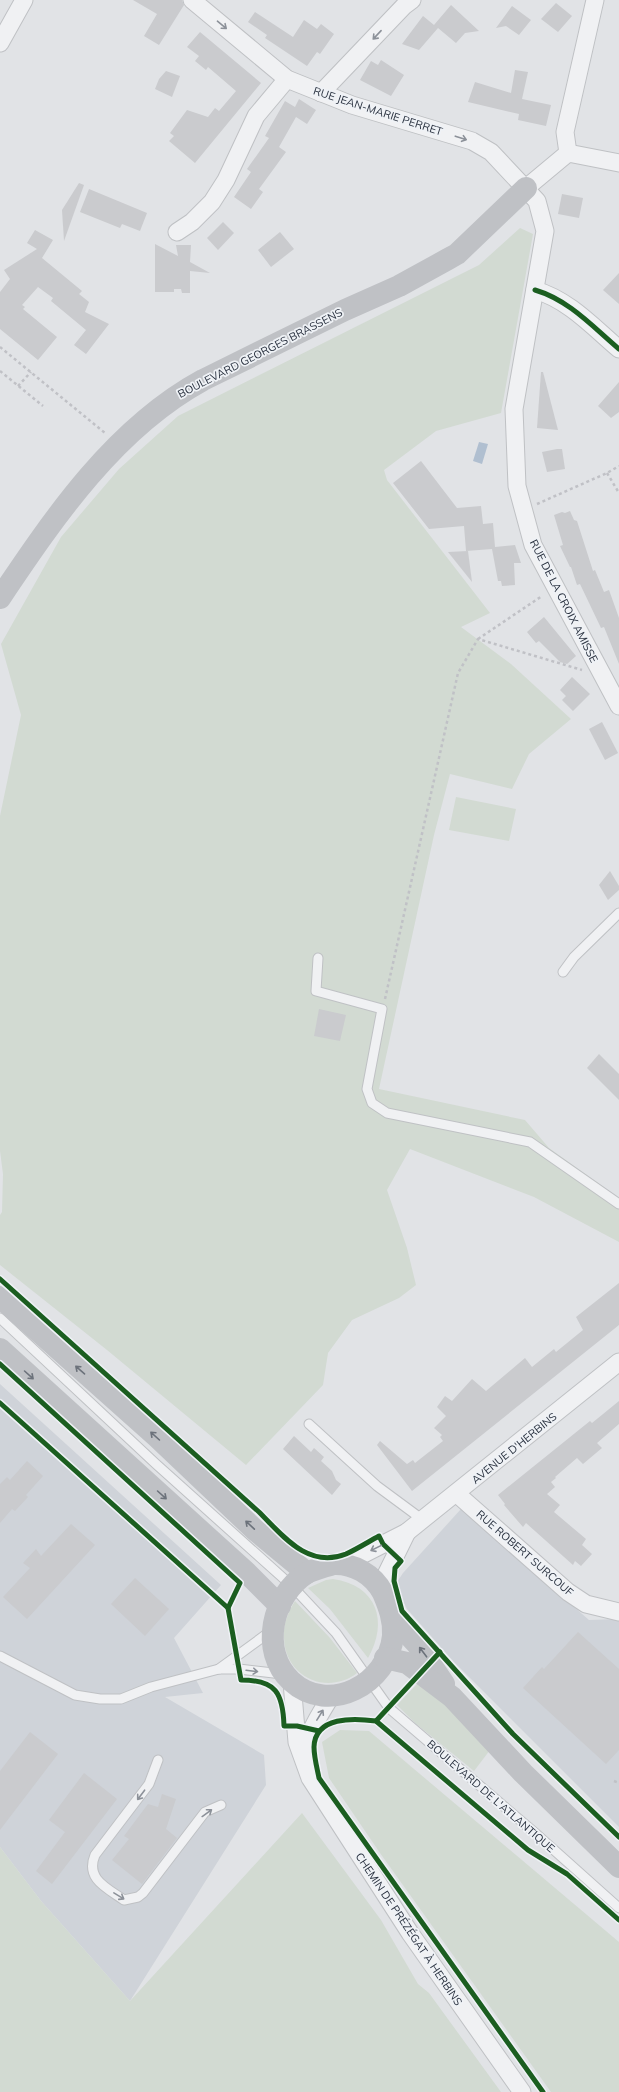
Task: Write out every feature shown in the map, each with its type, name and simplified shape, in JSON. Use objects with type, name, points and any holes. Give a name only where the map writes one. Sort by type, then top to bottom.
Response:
[{"type":"main road","name":"BOULEVARD GEORGES BRASSENS","points":[[0,598],[33,549],[118,444],[150,416],[181,392],[330,317],[399,286],[457,254],[526,188]]},
{"type":"main road","points":[[0,1297],[156,1436],[255,1530],[299,1580]]},
{"type":"main road","points":[[0,1349],[247,1573],[280,1606]]},
{"type":"main road","points":[[333,1564],[344,1564],[366,1573],[380,1587],[389,1606],[392,1617],[393,1638],[382,1666],[370,1679],[350,1692],[332,1696],[313,1694],[289,1678],[276,1657],[272,1630],[280,1606],[299,1580],[333,1564]]},
{"type":"main road","points":[[392,1617],[417,1644],[452,1697]]},
{"type":"main road","points":[[385,1658],[408,1663],[452,1697],[523,1773],[619,1867]]},
{"type":"street","points":[[0,43],[24,0]]},
{"type":"street","name":"RUE JEAN-MARIE PERRET","points":[[192,0],[286,80],[352,105],[472,141],[491,152],[526,188]]},
{"type":"street","points":[[321,93],[404,6],[412,0]]},
{"type":"street","points":[[568,153],[565,132],[595,0]]},
{"type":"street","points":[[177,232],[192,222],[212,202],[226,180],[256,116],[286,80]]},
{"type":"street","points":[[568,153],[619,163]]},
{"type":"street","points":[[526,188],[568,153]]},
{"type":"street","name":"RUE DE LA CROIX AMISSE","points":[[526,188],[537,201],[545,231],[514,409],[517,486],[532,545],[619,706]]},
{"type":"street","points":[[535,290],[546,293],[573,309],[619,349]]},
{"type":"street","name":"AVENUE D'HERBINS","points":[[344,1564],[407,1532],[457,1494],[619,1362]]},
{"type":"street","name":"RUE ROBERT SURCOUF","points":[[457,1494],[568,1592],[586,1604],[619,1612]]},
{"type":"street","name":"AVENUE D'HERBINS","points":[[380,1587],[407,1532]]},
{"type":"street","name":"CHEMIN DE PRÉZÉGAT À HERBINS","points":[[289,1678],[297,1742],[304,1762],[318,1791],[410,1933],[522,2092]]},
{"type":"street","points":[[304,1762],[306,1742],[311,1729],[332,1696]]},
{"type":"lane","points":[[563,972],[574,957],[619,913]]},
{"type":"lane","points":[[318,958],[316,992],[382,1009],[367,1089],[372,1103],[387,1113],[530,1142],[619,1204]]},
{"type":"lane","name":"BOULEVARD DE L'ATLANTIQUE","points":[[0,1318],[156,1464],[299,1580],[389,1708],[535,1833],[619,1908]]},
{"type":"lane","points":[[309,1424],[376,1486],[423,1520]]},
{"type":"lane","points":[[219,1669],[272,1630]]},
{"type":"lane","points":[[0,1656],[76,1695],[100,1699],[120,1699],[151,1687],[219,1669],[239,1669],[289,1678]]},
{"type":"lane","points":[[158,1760],[149,1784],[95,1856],[93,1862],[94,1876],[104,1886],[124,1900],[138,1897],[152,1883],[205,1812],[221,1805]]},
{"type":"path","points":[[0,347],[118,444]]},
{"type":"path","points":[[0,371],[43,406]]},
{"type":"path","points":[[18,386],[31,372]]},
{"type":"path","points":[[522,510],[607,473],[619,466]]},
{"type":"path","points":[[607,473],[619,493]]},
{"type":"path","points":[[382,1009],[458,673],[478,639],[555,588]]},
{"type":"path","points":[[478,639],[603,677]]},
{"type":"path","points":[[376,1721],[528,1850],[535,1854]]},
{"type":"path","points":[[614,1781],[619,1783]]},
{"type":"shaded area","points":[[520,228],[533,234],[501,413],[436,431],[384,470],[387,480],[490,613],[461,627],[511,664],[571,719],[529,754],[512,789],[450,774],[434,835],[379,1089],[525,1120],[549,1148],[619,1198],[619,1242],[534,1197],[410,1149],[387,1190],[407,1248],[416,1285],[399,1298],[352,1320],[328,1353],[323,1385],[246,1465],[107,1350],[0,1265],[0,1215],[2,1212],[3,1174],[0,1151],[0,816],[21,715],[1,644],[61,537],[119,469],[178,416],[479,265]]},
{"type":"shaded area","points":[[456,797],[516,809],[509,841],[449,830]]},
{"type":"shaded area","points":[[0,1384],[221,1585],[174,1638],[203,1693],[165,1697],[264,1755],[266,1785],[130,2001],[41,1901],[0,1847]]},
{"type":"shaded area","points":[[461,1509],[589,1620],[619,1619],[619,1827],[454,1662],[407,1609],[395,1585],[403,1573]]},
{"type":"shaded area","points":[[333,1579],[348,1583],[360,1589],[369,1597],[375,1607],[378,1619],[378,1631],[368,1658],[330,1609],[308,1588],[326,1580]]},
{"type":"shaded area","points":[[295,1601],[330,1638],[357,1673],[345,1680],[333,1683],[321,1682],[310,1679],[300,1672],[292,1663],[286,1652],[284,1628],[286,1619]]},
{"type":"shaded area","points":[[418,1683],[445,1703],[490,1750],[474,1771],[415,1723],[397,1705]]},
{"type":"shaded area","points":[[340,1730],[369,1731],[619,1942],[619,2092],[551,2092],[380,1853],[329,1778],[322,1742]]},
{"type":"shaded area","points":[[302,1813],[381,1920],[418,1984],[429,1993],[501,2092],[0,2092],[0,1847],[41,1901],[130,2001]]},
{"type":"water","points":[[479,442],[488,444],[482,464],[473,461]]},
{"type":"building","points":[[133,0],[182,0],[184,5],[159,45],[144,36],[157,14]]},
{"type":"building","points":[[556,3],[572,16],[558,32],[541,19]]},
{"type":"building","points":[[451,5],[479,31],[465,33],[456,43],[438,28],[419,50],[402,44],[423,16],[434,25]]},
{"type":"building","points":[[512,6],[531,20],[519,35],[506,26],[496,28]]},
{"type":"building","points":[[255,12],[293,37],[304,20],[317,29],[321,24],[334,34],[320,54],[317,52],[307,66],[265,38],[267,35],[248,22]]},
{"type":"building","points":[[200,32],[261,83],[195,163],[169,141],[174,136],[170,133],[187,110],[208,117],[215,108],[219,111],[236,91],[208,67],[206,70],[195,61],[199,56],[187,47]]},
{"type":"building","points":[[381,60],[404,75],[391,96],[360,80],[371,61],[378,65]]},
{"type":"building","points":[[515,70],[528,72],[522,99],[551,105],[546,126],[518,120],[519,114],[468,102],[475,82],[511,93]]},
{"type":"building","points":[[166,71],[180,76],[172,97],[155,89],[159,79]]},
{"type":"building","points":[[299,99],[316,110],[307,124],[296,117],[279,147],[286,152],[259,189],[263,192],[251,209],[234,197],[251,172],[247,169],[269,138],[265,136],[285,101],[295,107]]},
{"type":"building","points":[[79,183],[84,185],[64,241],[62,210]]},
{"type":"building","points":[[89,189],[147,213],[140,231],[122,224],[120,228],[80,212]]},
{"type":"building","points":[[562,194],[583,198],[579,218],[558,214]]},
{"type":"building","points":[[223,222],[234,233],[218,250],[207,238]]},
{"type":"building","points":[[35,230],[53,240],[42,258],[82,291],[79,294],[89,302],[85,312],[109,324],[86,354],[74,345],[86,330],[51,301],[53,298],[38,287],[22,305],[25,307],[23,309],[57,337],[38,360],[0,329],[0,292],[10,279],[4,270],[37,249],[27,243]]},
{"type":"building","points":[[280,232],[294,249],[271,267],[258,250]]},
{"type":"building","points":[[155,244],[178,256],[176,245],[191,245],[190,262],[210,273],[190,271],[190,293],[182,293],[181,289],[174,289],[174,292],[155,292]]},
{"type":"building","points":[[619,273],[619,304],[603,290]]},
{"type":"building","points":[[541,372],[543,372],[558,430],[537,428]]},
{"type":"building","points":[[619,382],[619,412],[611,418],[598,406]]},
{"type":"building","points":[[562,449],[565,469],[547,472],[542,452]]},
{"type":"building","points":[[421,461],[457,508],[481,506],[483,524],[493,523],[495,547],[515,545],[521,563],[514,563],[515,585],[502,586],[501,581],[498,581],[492,549],[466,551],[464,526],[429,529],[393,483]]},
{"type":"building","points":[[570,511],[574,520],[577,521],[593,571],[595,570],[604,592],[609,590],[619,618],[619,664],[604,627],[601,628],[580,584],[577,585],[571,567],[560,546],[563,545],[554,515]]},
{"type":"building","points":[[468,551],[472,582],[448,552]]},
{"type":"building","points":[[544,617],[576,656],[567,664],[560,662],[539,641],[536,643],[527,632]]},
{"type":"building","points":[[572,677],[590,694],[573,711],[562,700],[566,696],[560,690]]},
{"type":"building","points":[[602,722],[618,753],[605,760],[589,729]]},
{"type":"building","points":[[610,871],[619,886],[619,890],[608,900],[599,885]]},
{"type":"building","points":[[319,1009],[346,1015],[340,1041],[314,1036]]},
{"type":"building","points":[[599,1054],[619,1074],[619,1100],[587,1068]]},
{"type":"building","points":[[619,1283],[619,1325],[412,1491],[377,1445],[380,1441],[407,1464],[413,1460],[415,1463],[443,1441],[440,1437],[442,1435],[434,1428],[446,1416],[437,1407],[445,1396],[452,1401],[472,1379],[486,1391],[525,1358],[532,1367],[554,1349],[556,1352],[583,1330],[576,1317]]},
{"type":"building","points":[[619,1401],[619,1424],[597,1443],[602,1448],[583,1464],[577,1458],[555,1477],[556,1478],[551,1482],[555,1487],[547,1494],[560,1505],[554,1512],[586,1539],[582,1545],[592,1554],[581,1566],[575,1561],[573,1565],[526,1523],[523,1527],[504,1505],[505,1504],[498,1495],[590,1421],[592,1423]]},
{"type":"building","points":[[294,1436],[311,1452],[314,1448],[324,1457],[321,1461],[332,1471],[336,1480],[341,1484],[332,1495],[283,1449]]},
{"type":"building","points":[[27,1461],[43,1476],[26,1495],[28,1497],[15,1511],[12,1509],[0,1523],[0,1484],[7,1477],[10,1480]]},
{"type":"building","points":[[71,1524],[95,1545],[27,1619],[3,1597],[30,1568],[23,1563],[36,1549],[41,1556]]},
{"type":"building","points":[[135,1578],[169,1609],[145,1636],[111,1604]]},
{"type":"building","points":[[578,1632],[619,1669],[619,1750],[606,1764],[523,1688],[542,1667],[544,1669]]},
{"type":"building","points":[[30,1732],[58,1754],[0,1830],[0,1771]]},
{"type":"building","points":[[84,1773],[117,1799],[52,1884],[36,1871],[65,1832],[49,1820]]},
{"type":"building","points":[[162,1794],[176,1799],[166,1829],[177,1838],[142,1884],[112,1860],[129,1839],[124,1836],[148,1804],[158,1807]]},
{"type":"cycle path","points":[[535,290],[559,300],[570,307],[619,349]]},
{"type":"cycle path","points":[[0,1279],[297,1548],[308,1554],[320,1557],[332,1557],[346,1554],[379,1536],[383,1544],[401,1561],[395,1568],[394,1581],[402,1611],[513,1734],[619,1837]]},
{"type":"cycle path","points":[[0,1364],[240,1583],[228,1608],[241,1680],[262,1683],[270,1686],[275,1691],[282,1705],[284,1726],[297,1726],[319,1731]]},
{"type":"cycle path","points":[[0,1403],[228,1608]]},
{"type":"cycle path","points":[[376,1721],[440,1652]]},
{"type":"cycle path","points":[[543,2092],[319,1778],[314,1751],[316,1737],[321,1729],[328,1724],[337,1721],[357,1719],[376,1721],[528,1850],[567,1874],[619,1920]]}]
